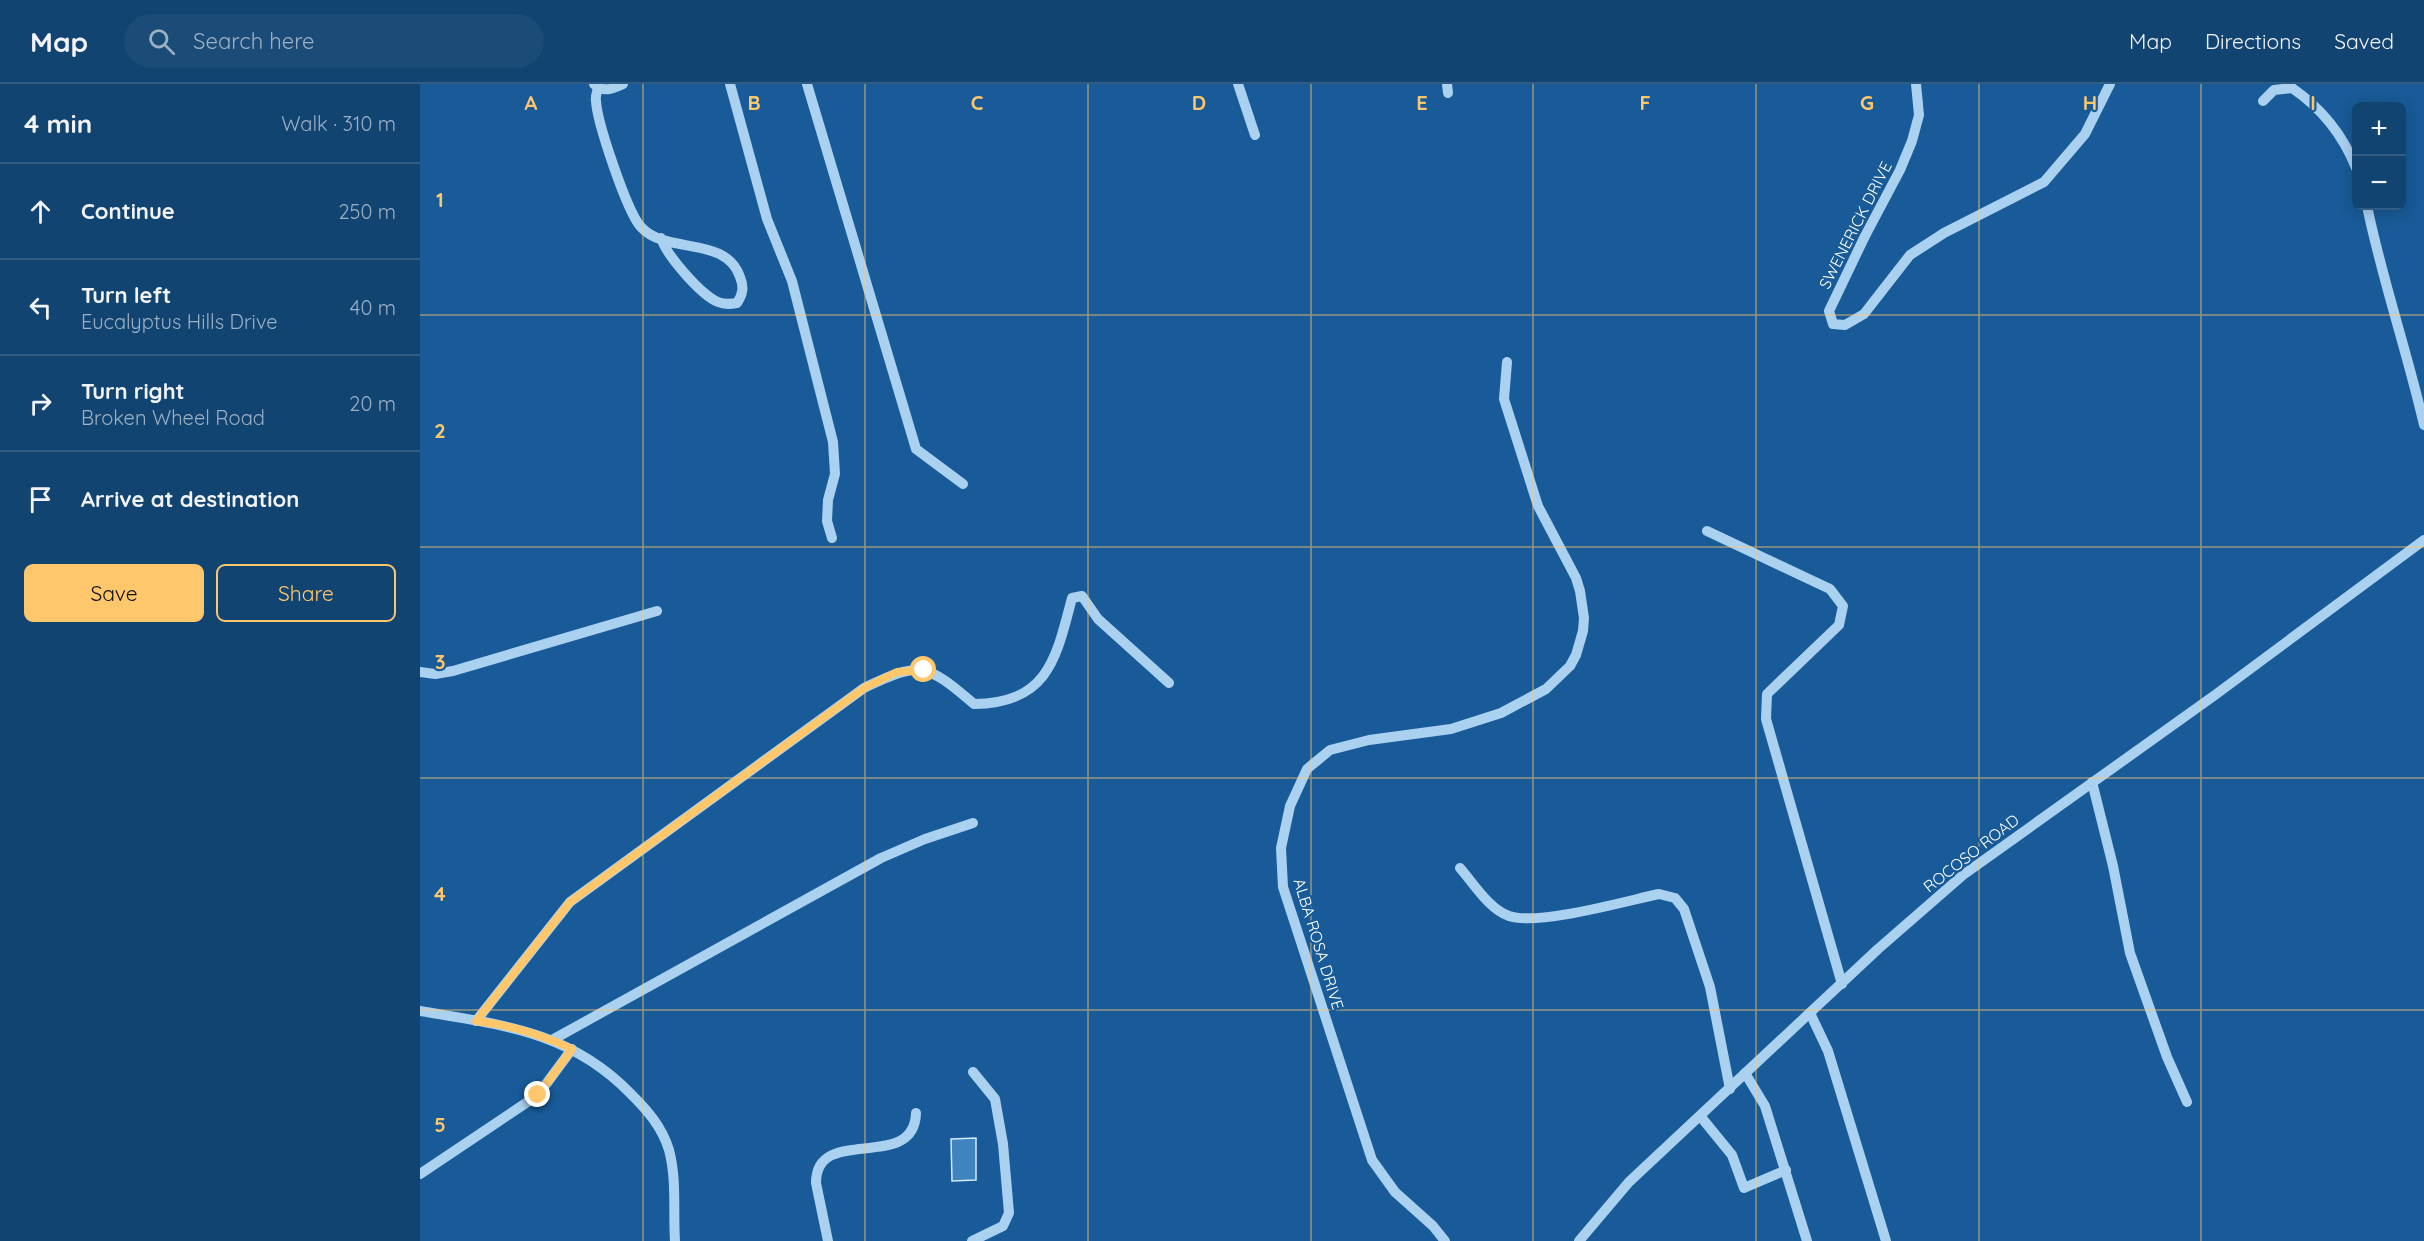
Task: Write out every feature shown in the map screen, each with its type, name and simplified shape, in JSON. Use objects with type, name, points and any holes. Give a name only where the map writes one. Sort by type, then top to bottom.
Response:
[{"type":"street","points":[[624,84],[608,90],[596,86],[595,100],[627,205],[641,227],[652,236],[662,238],[713,251],[729,259],[739,272],[742,284],[742,295],[737,303],[716,302],[680,268],[665,249],[662,238]]},
{"type":"street","points":[[730,84],[766,219],[792,281],[833,442],[835,474],[828,500],[827,521],[832,538]]},
{"type":"street","points":[[807,84],[915,449],[963,484]]},
{"type":"street","points":[[1238,84],[1255,135]]},
{"type":"street","name":"SWENERICK DRIVE","points":[[1916,84],[1918,115],[1912,141],[1830,311],[1833,324],[1845,326],[1864,314],[1910,255],[1944,233],[2044,182],[2085,134],[2110,84]]},
{"type":"street","points":[[2263,101],[2274,90],[2292,88],[2312,102],[2335,130],[2352,161]]},
{"type":"street","points":[[2368,210],[2424,425]]},
{"type":"street","name":"ALBA ROSA DRIVE","points":[[1445,1241],[1433,1226],[1395,1192],[1372,1160],[1283,887],[1281,848],[1290,806],[1307,769],[1330,750],[1369,740],[1451,729],[1501,713],[1546,689],[1570,666],[1576,655],[1584,618],[1580,591],[1576,578],[1538,506],[1504,399],[1507,362]]},
{"type":"street","points":[[1707,531],[1830,589],[1843,606],[1839,625],[1767,694],[1766,719],[1842,984]]},
{"type":"street","name":"ROCOSO ROAD","points":[[1579,1241],[1629,1182],[1810,1013],[1963,875],[2215,695],[2424,540]]},
{"type":"street","points":[[476,1021],[570,902],[732,782],[872,684],[897,672],[924,670],[942,677],[974,704],[1010,699],[1042,679],[1054,661],[1072,598],[1082,596],[1098,619],[1169,683]]},
{"type":"street","points":[[420,672],[435,674],[453,671],[657,611]]},
{"type":"street","points":[[2092,782],[2113,867],[2130,953],[2147,1005],[2187,1102]]},
{"type":"street","points":[[552,1040],[881,858],[925,839],[973,823]]},
{"type":"street","points":[[1460,868],[1494,907],[1510,916],[1537,920],[1659,894],[1675,898],[1684,909],[1710,987],[1730,1089]]},
{"type":"street","points":[[420,1011],[501,1024],[552,1040],[572,1049],[615,1078],[651,1114],[658,1125],[671,1161],[675,1241]]},
{"type":"street","points":[[1810,1013],[1828,1051],[1886,1241]]},
{"type":"street","points":[[420,1174],[538,1095],[572,1049]]},
{"type":"street","points":[[972,1241],[1003,1226],[1009,1213],[1003,1144],[994,1099],[973,1072]]},
{"type":"street","points":[[1745,1073],[1765,1106],[1807,1241]]},
{"type":"street","points":[[828,1241],[816,1183],[816,1176],[822,1162],[837,1152],[867,1150],[902,1140],[910,1133],[916,1122],[916,1113]]},
{"type":"street","points":[[1701,1117],[1732,1155],[1744,1188],[1786,1170]]},
{"type":"building","points":[[976,1138],[976,1180],[952,1181],[951,1139]]},
{"type":"route","points":[[538,1095],[572,1049],[552,1040],[501,1024],[476,1021],[570,902],[864,688],[897,672],[924,670]]}]
